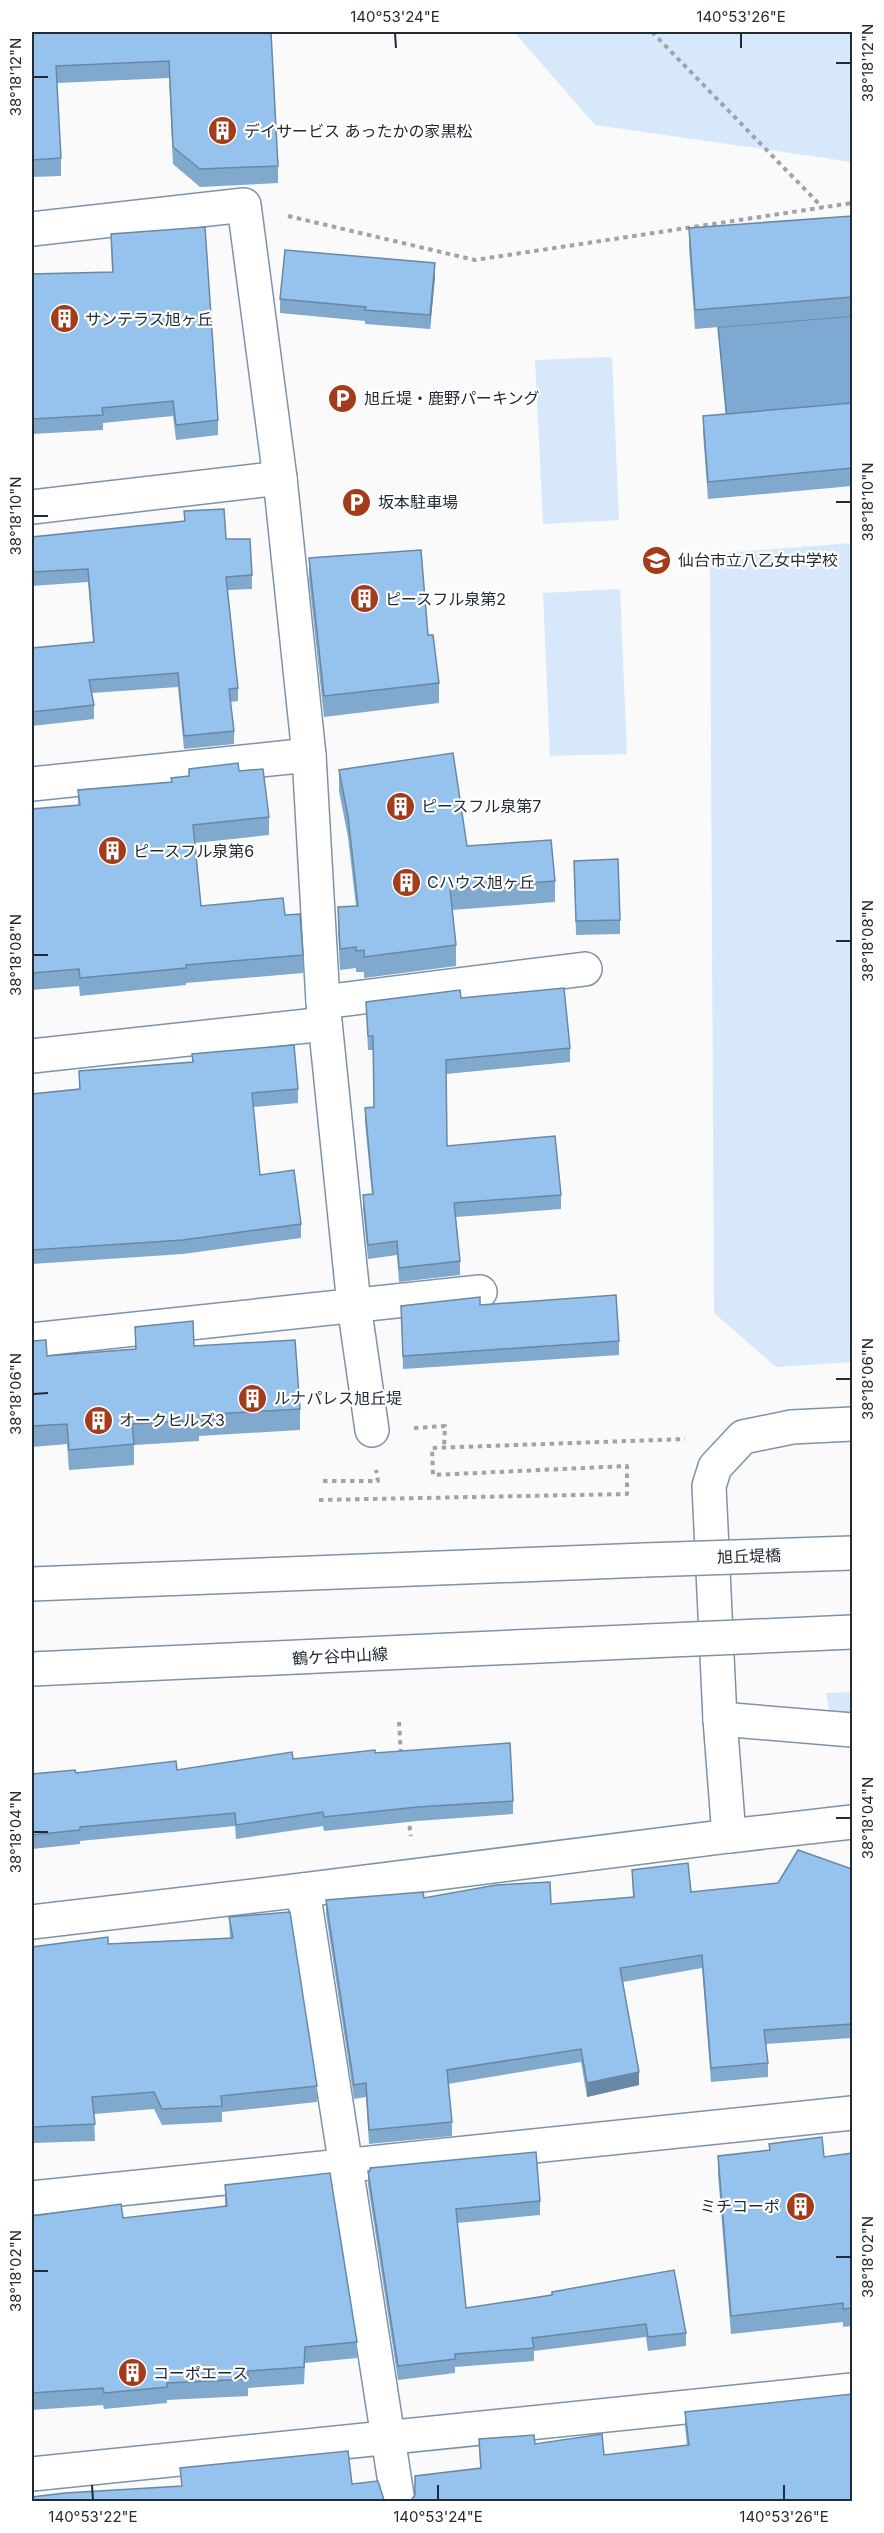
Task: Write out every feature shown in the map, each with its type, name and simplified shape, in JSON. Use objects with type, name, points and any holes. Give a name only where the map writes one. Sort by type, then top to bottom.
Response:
[{"type":"street","points":[[32,229],[244,205],[280,478],[309,755],[324,1013],[354,1305],[372,1430]]},
{"type":"street","points":[[32,507],[280,478]]},
{"type":"street","points":[[32,784],[309,755]]},
{"type":"street","points":[[32,1056],[324,1013],[585,969]]},
{"type":"street","points":[[32,1340],[480,1292]]},
{"type":"street","points":[[729,1836],[720,1719],[709,1486],[715,1467],[746,1437],[792,1427],[852,1424]]},
{"type":"street","name":"旭丘堤橋","points":[[32,1584],[852,1553]]},
{"type":"street","points":[[716,1638],[852,1632]]},
{"type":"street","name":"鶴ケ谷中山線","points":[[32,1670],[716,1638]]},
{"type":"street","points":[[720,1719],[852,1730]]},
{"type":"street","points":[[32,1922],[852,1822]]},
{"type":"street","points":[[303,1890],[398,2502]]},
{"type":"street","points":[[32,2198],[852,2113]]},
{"type":"street","points":[[32,2474],[852,2390]]},
{"type":"path","points":[[652,32],[823,208]]},
{"type":"path","points":[[244,205],[475,260],[852,203]]},
{"type":"path","points":[[412,1428],[445,1426],[444,1447]]},
{"type":"path","points":[[319,1500],[627,1494],[627,1466],[433,1475],[432,1448],[746,1437]]},
{"type":"path","points":[[323,1480],[364,1481]]},
{"type":"path","points":[[399,1722],[402,1764]]},
{"type":"path","points":[[407,1808],[416,1875]]},
{"type":"shaded area","points":[[514,32],[852,32],[852,162],[595,125]]},
{"type":"shaded area","points":[[612,357],[619,520],[543,524],[535,360]]},
{"type":"shaded area","points":[[852,543],[852,1362],[776,1367],[714,1313],[710,554]]},
{"type":"shaded area","points":[[620,589],[627,754],[550,756],[543,593]]},
{"type":"shaded area","points":[[852,1692],[852,1716],[830,1715],[826,1693]]},
{"type":"water","points":[[852,316],[852,420],[728,431],[718,327]]},
{"type":"building","points":[[32,32],[271,32],[278,166],[200,169],[173,147],[169,61],[56,66],[61,158],[32,160]]},
{"type":"building","points":[[852,216],[852,297],[695,310],[689,228]]},
{"type":"building","points":[[205,227],[218,420],[176,425],[173,401],[102,408],[103,415],[32,419],[32,274],[113,272],[111,234]]},
{"type":"building","points":[[285,250],[435,263],[430,315],[365,310],[366,307],[280,299]]},
{"type":"building","points":[[852,403],[852,468],[708,482],[703,416]]},
{"type":"building","points":[[224,509],[226,539],[250,539],[252,575],[226,577],[238,688],[229,689],[234,731],[184,736],[178,673],[89,680],[94,705],[32,712],[32,648],[94,642],[88,569],[32,572],[32,537],[185,521],[184,511]]},
{"type":"building","points":[[421,550],[428,635],[433,635],[439,683],[324,696],[309,558]]},
{"type":"building","points":[[453,753],[467,846],[551,840],[555,881],[450,889],[456,945],[364,957],[364,950],[356,951],[356,947],[340,949],[338,907],[358,906],[348,816],[339,770]]},
{"type":"building","points":[[238,763],[239,771],[263,769],[269,817],[193,825],[201,906],[283,898],[285,915],[300,914],[303,955],[186,965],[186,968],[80,978],[79,969],[32,973],[32,809],[80,805],[78,790],[172,782],[171,778],[189,776],[189,769]]},
{"type":"building","points":[[618,859],[620,920],[576,921],[574,861]]},
{"type":"building","points":[[564,988],[570,1048],[446,1060],[447,1146],[555,1136],[561,1195],[454,1203],[460,1261],[399,1268],[397,1241],[368,1245],[363,1195],[373,1194],[365,1108],[374,1107],[373,1036],[368,1036],[366,1002],[460,990],[461,998]]},
{"type":"building","points":[[294,1045],[298,1089],[252,1093],[260,1175],[294,1170],[301,1224],[183,1240],[32,1250],[32,1094],[80,1089],[79,1071],[193,1062],[192,1054]]},
{"type":"building","points":[[616,1295],[619,1341],[403,1356],[401,1306],[480,1297],[480,1305]]},
{"type":"building","points":[[193,1321],[194,1346],[295,1340],[300,1409],[199,1415],[199,1420],[132,1424],[134,1444],[69,1450],[67,1424],[32,1426],[32,1341],[46,1340],[47,1356],[136,1349],[135,1327]]},
{"type":"building","points":[[510,1743],[513,1801],[417,1807],[324,1817],[323,1812],[236,1825],[235,1813],[80,1827],[80,1830],[32,1835],[32,1774],[75,1770],[76,1773],[176,1761],[177,1770],[292,1752],[293,1759],[375,1750],[375,1753]]},
{"type":"building","points":[[798,1850],[852,1869],[852,2024],[764,2030],[768,2063],[711,2068],[702,1955],[620,1968],[639,2072],[587,2083],[581,2049],[447,2070],[452,2122],[369,2130],[366,2083],[354,2085],[326,1900],[423,1892],[424,1898],[496,1885],[550,1882],[551,1904],[634,1897],[632,1870],[688,1863],[691,1892],[778,1883]]},
{"type":"building","points":[[290,1912],[317,2086],[221,2096],[222,2106],[162,2109],[154,2092],[92,2097],[95,2124],[32,2127],[32,1947],[108,1937],[108,1944],[233,1938],[229,1917]]},
{"type":"building","points":[[822,2137],[824,2157],[852,2153],[852,2308],[843,2309],[843,2303],[731,2316],[718,2156],[770,2150],[769,2144]]},
{"type":"building","points":[[536,2152],[540,2201],[456,2209],[466,2308],[552,2295],[552,2292],[674,2270],[686,2333],[648,2337],[646,2324],[532,2338],[534,2348],[455,2354],[455,2359],[398,2366],[368,2171],[370,2168]]},
{"type":"building","points":[[330,2173],[357,2342],[305,2347],[304,2367],[248,2371],[248,2379],[167,2383],[167,2387],[104,2393],[103,2388],[32,2393],[32,2216],[121,2204],[123,2218],[227,2206],[225,2185]]},
{"type":"building","points":[[852,2394],[852,2502],[410,2502],[415,2495],[415,2476],[481,2468],[479,2439],[534,2435],[535,2444],[602,2434],[604,2455],[689,2445],[685,2412]]},
{"type":"building","points":[[348,2451],[352,2484],[378,2481],[386,2502],[32,2502],[32,2497],[65,2493],[182,2486],[180,2468]]},
{"type":"place","name":"デイサービス あったかの家黒松","points":[[223,131]]},
{"type":"place","name":"サンテラス旭ヶ丘","points":[[64,319]]},
{"type":"place","name":"旭丘堤・鹿野パーキング","points":[[343,398]]},
{"type":"place","name":"坂本駐車場","points":[[357,502]]},
{"type":"place","name":"仙台市立八乙女中学校","points":[[657,560]]},
{"type":"place","name":"ピースフル泉第2","points":[[364,599]]},
{"type":"place","name":"ピースフル泉第7","points":[[400,806]]},
{"type":"place","name":"ピースフル泉第6","points":[[112,851]]},
{"type":"place","name":"Cハウス旭ヶ丘","points":[[406,882]]},
{"type":"place","name":"ルナパレス旭丘堤","points":[[253,1398]]},
{"type":"place","name":"オークヒルズ3","points":[[98,1420]]},
{"type":"place","name":"ミチコーポ","points":[[801,2206]]},
{"type":"place","name":"コーポエース","points":[[132,2373]]}]
